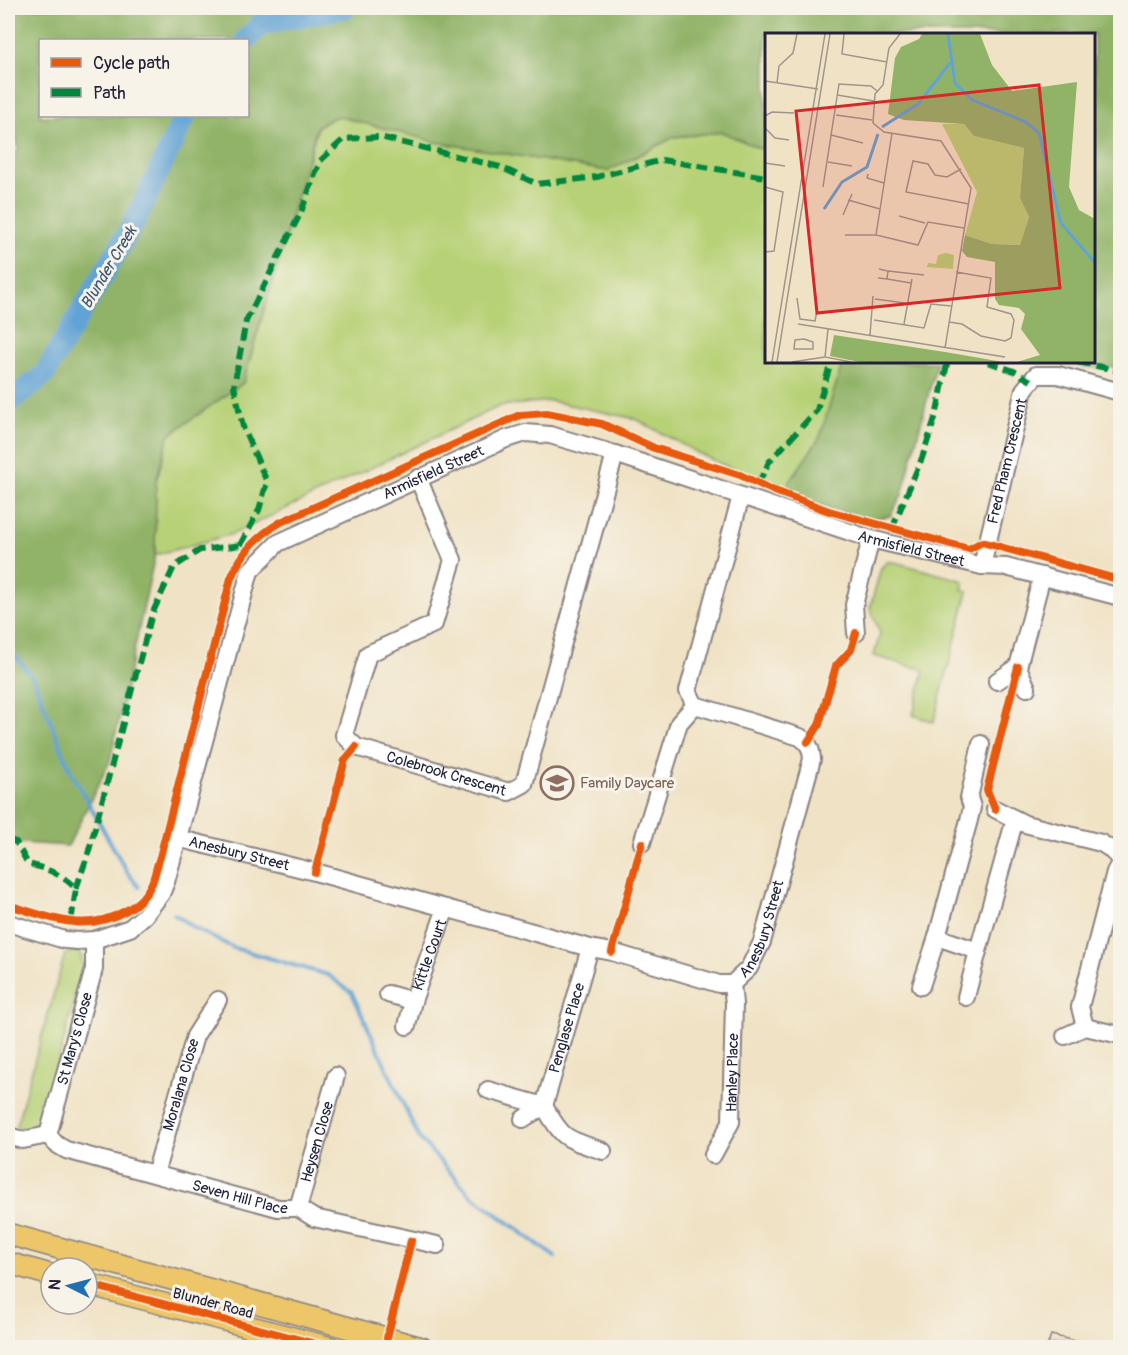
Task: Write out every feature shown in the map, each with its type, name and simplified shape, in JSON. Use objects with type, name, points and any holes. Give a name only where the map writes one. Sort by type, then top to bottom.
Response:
[{"type":"main road","name":"Blunder Road","points":[[8,1234],[422,1347]]},
{"type":"main road","points":[[8,1263],[39,1272]]},
{"type":"main road","name":"Blunder Road","points":[[99,1287],[332,1347]]},
{"type":"street","name":"Fred Pham Crescent","points":[[982,566],[1024,390],[1036,375],[1058,375],[1120,392]]},
{"type":"street","name":"Armisfield Street","points":[[8,923],[65,940],[94,940],[129,928],[145,915],[160,894],[166,882],[250,571],[278,543],[418,478],[506,439],[526,433],[550,435],[615,454],[871,539],[982,566],[1006,567],[1120,597]]},
{"type":"street","name":"Colebrook Crescent","points":[[418,478],[453,560],[450,571],[434,624],[368,654],[344,735],[356,747],[509,792],[524,784],[615,454]]},
{"type":"street","points":[[642,843],[679,723],[695,705],[688,691],[741,496]]},
{"type":"street","points":[[855,633],[854,605],[871,539]]},
{"type":"street","points":[[1027,688],[1018,667],[1042,576]]},
{"type":"street","points":[[997,681],[1018,667]]},
{"type":"street","name":"Anesbury Street","points":[[177,837],[612,952],[719,984],[732,984],[749,968],[762,942],[812,759],[811,749],[808,742],[800,736],[695,705]]},
{"type":"street","points":[[921,986],[969,820],[972,807],[969,798],[981,744]]},
{"type":"street","points":[[995,809],[1025,824],[1101,843],[1109,848],[1120,861],[1115,872],[1080,1007],[1085,1027]]},
{"type":"street","points":[[966,997],[1015,819]]},
{"type":"street","name":"Kittle Court","points":[[406,1026],[446,908]]},
{"type":"street","points":[[937,937],[978,951]]},
{"type":"street","name":"St Mary's Close","points":[[48,1135],[94,969],[94,940]]},
{"type":"street","name":"Penglase Place","points":[[544,1106],[590,948]]},
{"type":"street","name":"Hanley Place","points":[[713,1155],[730,1122],[734,1004],[732,984]]},
{"type":"street","name":"Kittle Court","points":[[388,994],[414,1001]]},
{"type":"street","name":"Moralana Close","points":[[155,1174],[195,1036],[218,1000]]},
{"type":"street","points":[[1065,1036],[1085,1027],[1120,1035]]},
{"type":"street","name":"Heysen Close","points":[[298,1208],[336,1076]]},
{"type":"street","points":[[488,1090],[544,1106],[556,1127],[568,1139],[603,1151]]},
{"type":"street","points":[[523,1119],[544,1106]]},
{"type":"street","points":[[8,1136],[24,1140],[48,1135]]},
{"type":"street","name":"Seven Hill Place","points":[[48,1135],[66,1150],[278,1208],[298,1208],[314,1218],[436,1245]]},
{"type":"green space","points":[[8,8],[1120,8],[1120,367],[1084,368],[1061,363],[1095,363],[1095,33],[765,33],[765,151],[722,132],[674,137],[608,171],[436,142],[337,116],[317,126],[243,383],[169,435],[156,481],[155,555],[110,761],[68,846],[8,842],[8,158],[18,151],[8,65]]},
{"type":"green space","points":[[337,116],[436,142],[608,171],[674,137],[722,132],[765,151],[765,363],[843,363],[820,437],[782,493],[696,452],[636,419],[551,401],[500,406],[233,534],[155,555],[156,481],[169,435],[243,383],[318,126]]},
{"type":"green space","points":[[843,363],[937,363],[902,495],[890,516],[867,520],[782,493],[820,437]]},
{"type":"green space","points":[[887,562],[964,581],[962,590],[968,591],[934,722],[913,715],[924,670],[874,656],[880,633],[870,608],[881,568]]},
{"type":"green space","points":[[75,951],[81,954],[83,969],[43,1117],[38,1126],[28,1131],[16,1126],[65,954]]},
{"type":"building","points":[[1051,1335],[1087,1344],[1086,1347],[1047,1347]]},
{"type":"waterway","name":"Blunder Creek","points":[[247,39],[261,24],[345,8]]},
{"type":"waterway","name":"Blunder Creek","points":[[8,403],[44,375],[136,219],[185,117]]},
{"type":"waterway","points":[[8,647],[33,678],[71,772],[127,872],[139,887]]},
{"type":"waterway","points":[[174,914],[196,929],[234,948],[328,975],[352,993],[419,1138],[471,1195],[555,1257]]},
{"type":"marked path","points":[[240,545],[259,510],[267,482],[243,427],[234,386],[246,321],[301,212],[320,161],[344,139],[380,137],[500,167],[537,184],[597,177],[662,160],[765,177]]},
{"type":"marked path","points":[[758,484],[769,462],[817,410],[831,363]]},
{"type":"marked path","points":[[892,529],[922,458],[937,412],[948,363]]},
{"type":"marked path","points":[[991,363],[1014,371],[1031,381]]},
{"type":"marked path","points":[[1083,363],[1120,371]]},
{"type":"marked path","points":[[76,889],[88,854],[152,614],[174,567],[200,550],[241,545],[244,548]]},
{"type":"marked path","points":[[8,840],[16,842],[28,864],[66,879],[76,889],[71,922]]},
{"type":"cycle path","points":[[8,905],[53,918],[82,923],[111,917],[127,910],[148,891],[160,857],[231,578],[240,560],[258,539],[281,522],[520,415],[547,413],[602,424],[654,448],[740,475],[772,490],[829,511],[969,549],[982,542],[1120,580]]},
{"type":"cycle path","points":[[808,742],[819,725],[836,666],[851,650],[856,633]]},
{"type":"cycle path","points":[[995,809],[987,790],[1018,667]]},
{"type":"cycle path","points":[[315,872],[345,760],[356,747]]},
{"type":"cycle path","points":[[612,952],[642,843]]},
{"type":"cycle path","points":[[387,1338],[411,1241]]},
{"type":"cycle path","points":[[99,1287],[331,1348]]},
{"type":"place","name":"Family Daycare","points":[[557,783]]}]
